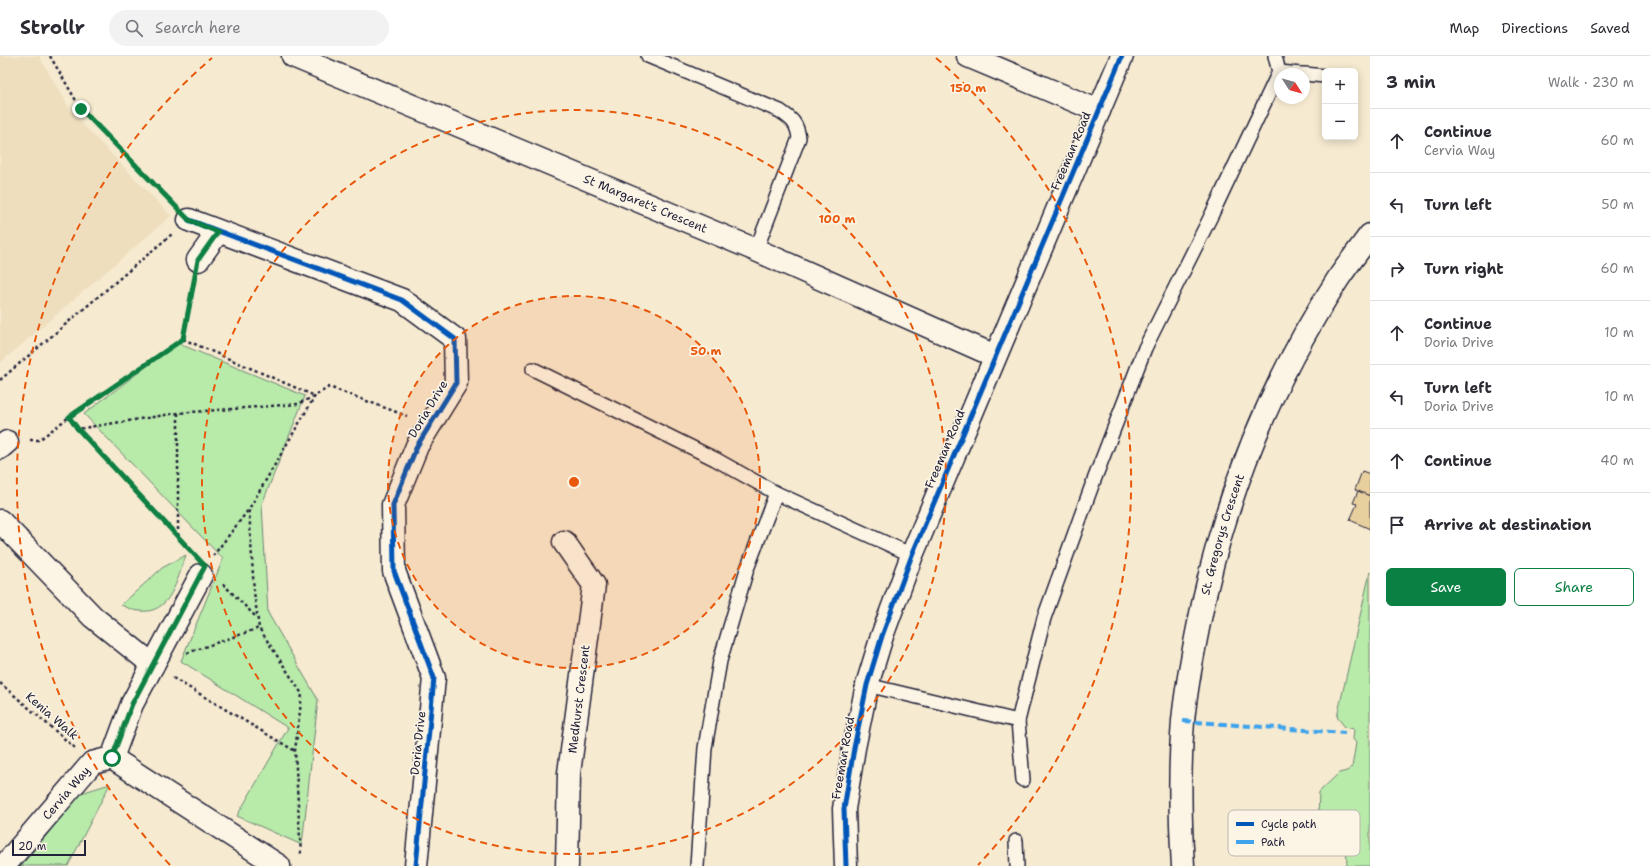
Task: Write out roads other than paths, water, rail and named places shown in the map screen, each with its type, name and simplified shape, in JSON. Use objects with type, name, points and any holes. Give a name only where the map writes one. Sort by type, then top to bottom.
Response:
[{"type":"street","name":"St Margaret's Crescent","points":[[293,56],[756,250],[995,356]]},
{"type":"street","name":"Freeman Road","points":[[846,866],[844,809],[854,748],[867,685],[882,636],[912,554],[1122,56]]},
{"type":"street","points":[[981,58],[1099,111]]},
{"type":"street","name":"Doria Drive","points":[[189,220],[402,300],[455,338],[456,383],[417,446],[393,505],[394,571],[434,678],[416,866]]},
{"type":"street","points":[[198,260],[218,232]]},
{"type":"street","name":"St. Gregorys Crescent","points":[[1183,866],[1180,808],[1183,721],[1191,662],[1204,597],[1217,544],[1231,498],[1251,446],[1271,401],[1318,312],[1339,278],[1370,235]]},
{"type":"street","points":[[0,521],[93,617],[153,665]]},
{"type":"street","name":"Medhurst Crescent","points":[[564,542],[594,585],[569,773],[567,866]]},
{"type":"street","points":[[203,571],[132,704],[112,758],[279,866]]},
{"type":"street","name":"Cervia Way","points":[[4,866],[92,763],[112,758]]},
{"type":"lane","points":[[648,56],[780,111],[791,118],[798,128],[799,138],[756,250]]},
{"type":"lane","points":[[1275,56],[1279,68]]},
{"type":"lane","points":[[1310,75],[1322,76]]},
{"type":"lane","points":[[1022,780],[1018,721],[1044,618],[1091,488],[1145,348],[1212,214],[1274,85]]},
{"type":"lane","points":[[533,369],[715,459],[776,493],[912,554]]},
{"type":"lane","points":[[697,866],[705,748],[720,661],[747,569],[776,493]]},
{"type":"lane","points":[[867,685],[1018,721]]},
{"type":"lane","points":[[1016,841],[1017,866]]}]
